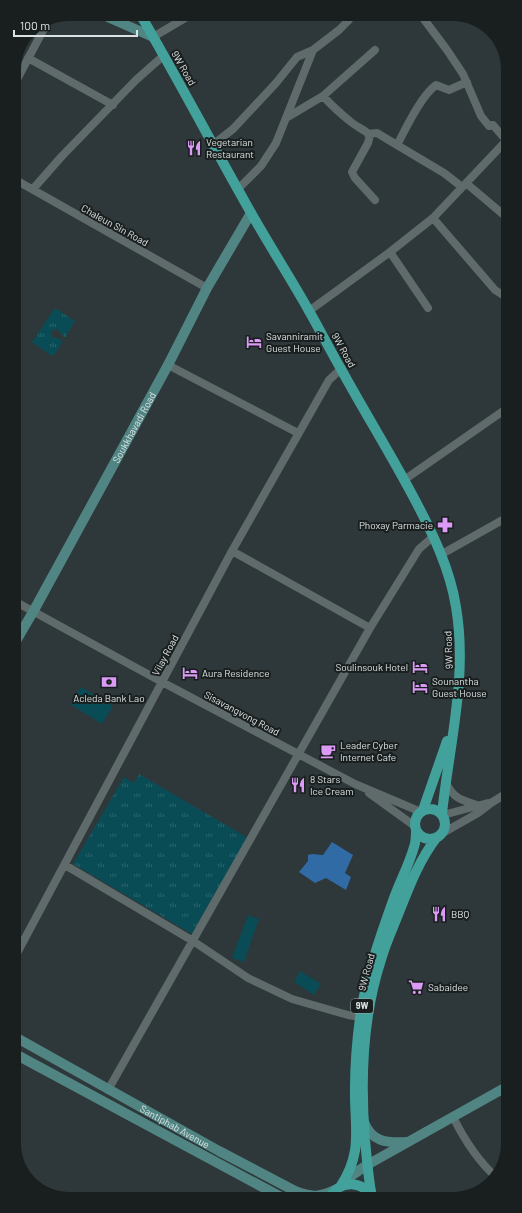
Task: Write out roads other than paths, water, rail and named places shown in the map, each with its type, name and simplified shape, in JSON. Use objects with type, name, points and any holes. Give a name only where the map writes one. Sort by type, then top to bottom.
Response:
[{"type":"main road","name":"9W Road","points":[[144,21],[214,144],[251,213],[309,311],[404,480],[442,554],[456,605],[460,638],[460,677],[442,815]]},
{"type":"main road","name":"9W Road","points":[[422,811],[454,718]]},
{"type":"main road","points":[[431,809],[442,815],[445,825],[439,835],[432,838],[423,837],[416,828],[416,819],[422,811],[431,809]]},
{"type":"main road","name":"9W Road","points":[[333,1191],[355,1156],[358,1088],[356,1052],[360,1017],[373,958],[394,897],[415,846],[416,828]]},
{"type":"main road","name":"9W Road","points":[[371,1192],[367,1165],[364,1122],[358,1088],[368,1017],[381,960],[417,868],[428,848],[439,835]]},
{"type":"main road","name":"9W Road","points":[[333,1191],[348,1184],[357,1185],[364,1188],[368,1192]]},
{"type":"street","points":[[117,21],[153,37],[180,21]]},
{"type":"street","points":[[214,144],[233,129],[276,83],[297,57],[312,50],[340,30],[349,21]]},
{"type":"street","points":[[425,21],[447,50],[467,82],[482,116],[489,126],[493,125],[501,134]]},
{"type":"street","points":[[21,72],[45,27]]},
{"type":"street","points":[[238,189],[262,166],[276,143],[312,50]]},
{"type":"street","points":[[286,118],[323,96],[375,50]]},
{"type":"street","points":[[33,189],[62,156],[136,80],[163,56]]},
{"type":"street","points":[[28,58],[113,105]]},
{"type":"street","points":[[397,145],[431,89],[436,85],[449,90],[467,82]]},
{"type":"street","points":[[323,96],[337,112],[368,134],[377,133],[464,185],[501,212]]},
{"type":"street","points":[[368,134],[370,135],[368,142],[352,172],[355,178],[375,200]]},
{"type":"street","points":[[309,311],[390,252],[433,218],[501,146]]},
{"type":"street","name":"Chaleun Sin Road","points":[[21,183],[207,288]]},
{"type":"street","name":"Soukkhavadi Road","points":[[21,632],[168,365],[207,288],[251,213]]},
{"type":"street","points":[[433,218],[495,290],[501,294]]},
{"type":"street","points":[[390,252],[428,308]]},
{"type":"street","points":[[168,365],[298,433]]},
{"type":"street","name":"Vilay Road","points":[[21,946],[232,551],[328,380],[341,369]]},
{"type":"street","points":[[404,480],[501,412]]},
{"type":"street","points":[[442,554],[501,521]]},
{"type":"street","points":[[108,1090],[370,628],[419,549],[434,536]]},
{"type":"street","points":[[232,551],[370,628]]},
{"type":"street","name":"Sisavangvong Road","points":[[21,605],[162,682],[355,784],[422,811]]},
{"type":"street","points":[[446,782],[450,792],[457,797],[477,806]]},
{"type":"street","name":"Sisavangvong Road","points":[[355,784],[416,828]]},
{"type":"street","points":[[439,835],[478,813],[501,797]]},
{"type":"street","points":[[442,815],[491,803]]},
{"type":"street","points":[[65,865],[193,941],[248,978],[292,999],[360,1017]]},
{"type":"street","name":"Santiphab Avenue","points":[[21,1040],[219,1151],[298,1192]]},
{"type":"street","name":"Santiphab Avenue","points":[[21,1057],[272,1192]]},
{"type":"street","points":[[333,1191],[367,1165],[501,1090]]},
{"type":"street","points":[[453,1117],[464,1139],[484,1166],[491,1173]]},
{"type":"street","points":[[364,1122],[368,1131],[377,1139],[393,1143],[408,1142]]},
{"type":"water","points":[[332,842],[353,855],[345,873],[351,877],[346,890],[326,878],[315,883],[299,872],[308,861],[308,855],[323,855]]},
{"type":"place","name":"Vegetarian Restaurant","points":[[194,148]]},
{"type":"place","name":"Savanniramit Guest House","points":[[254,342]]},
{"type":"place","name":"Phoxay Parmacie","points":[[445,525]]},
{"type":"place","name":"Soulinsouk Hotel","points":[[420,667]]},
{"type":"place","name":"Aura Residence","points":[[190,673]]},
{"type":"place","name":"Acleda Bank Lao","points":[[109,682]]},
{"type":"place","name":"Sounantha Guest House","points":[[420,687]]},
{"type":"place","name":"Leader Cyber Internet Cafe","points":[[328,751]]},
{"type":"place","name":"8 Stars Ice Cream","points":[[298,785]]},
{"type":"place","name":"BBQ","points":[[439,914]]},
{"type":"place","name":"Sabaidee","points":[[416,987]]}]
